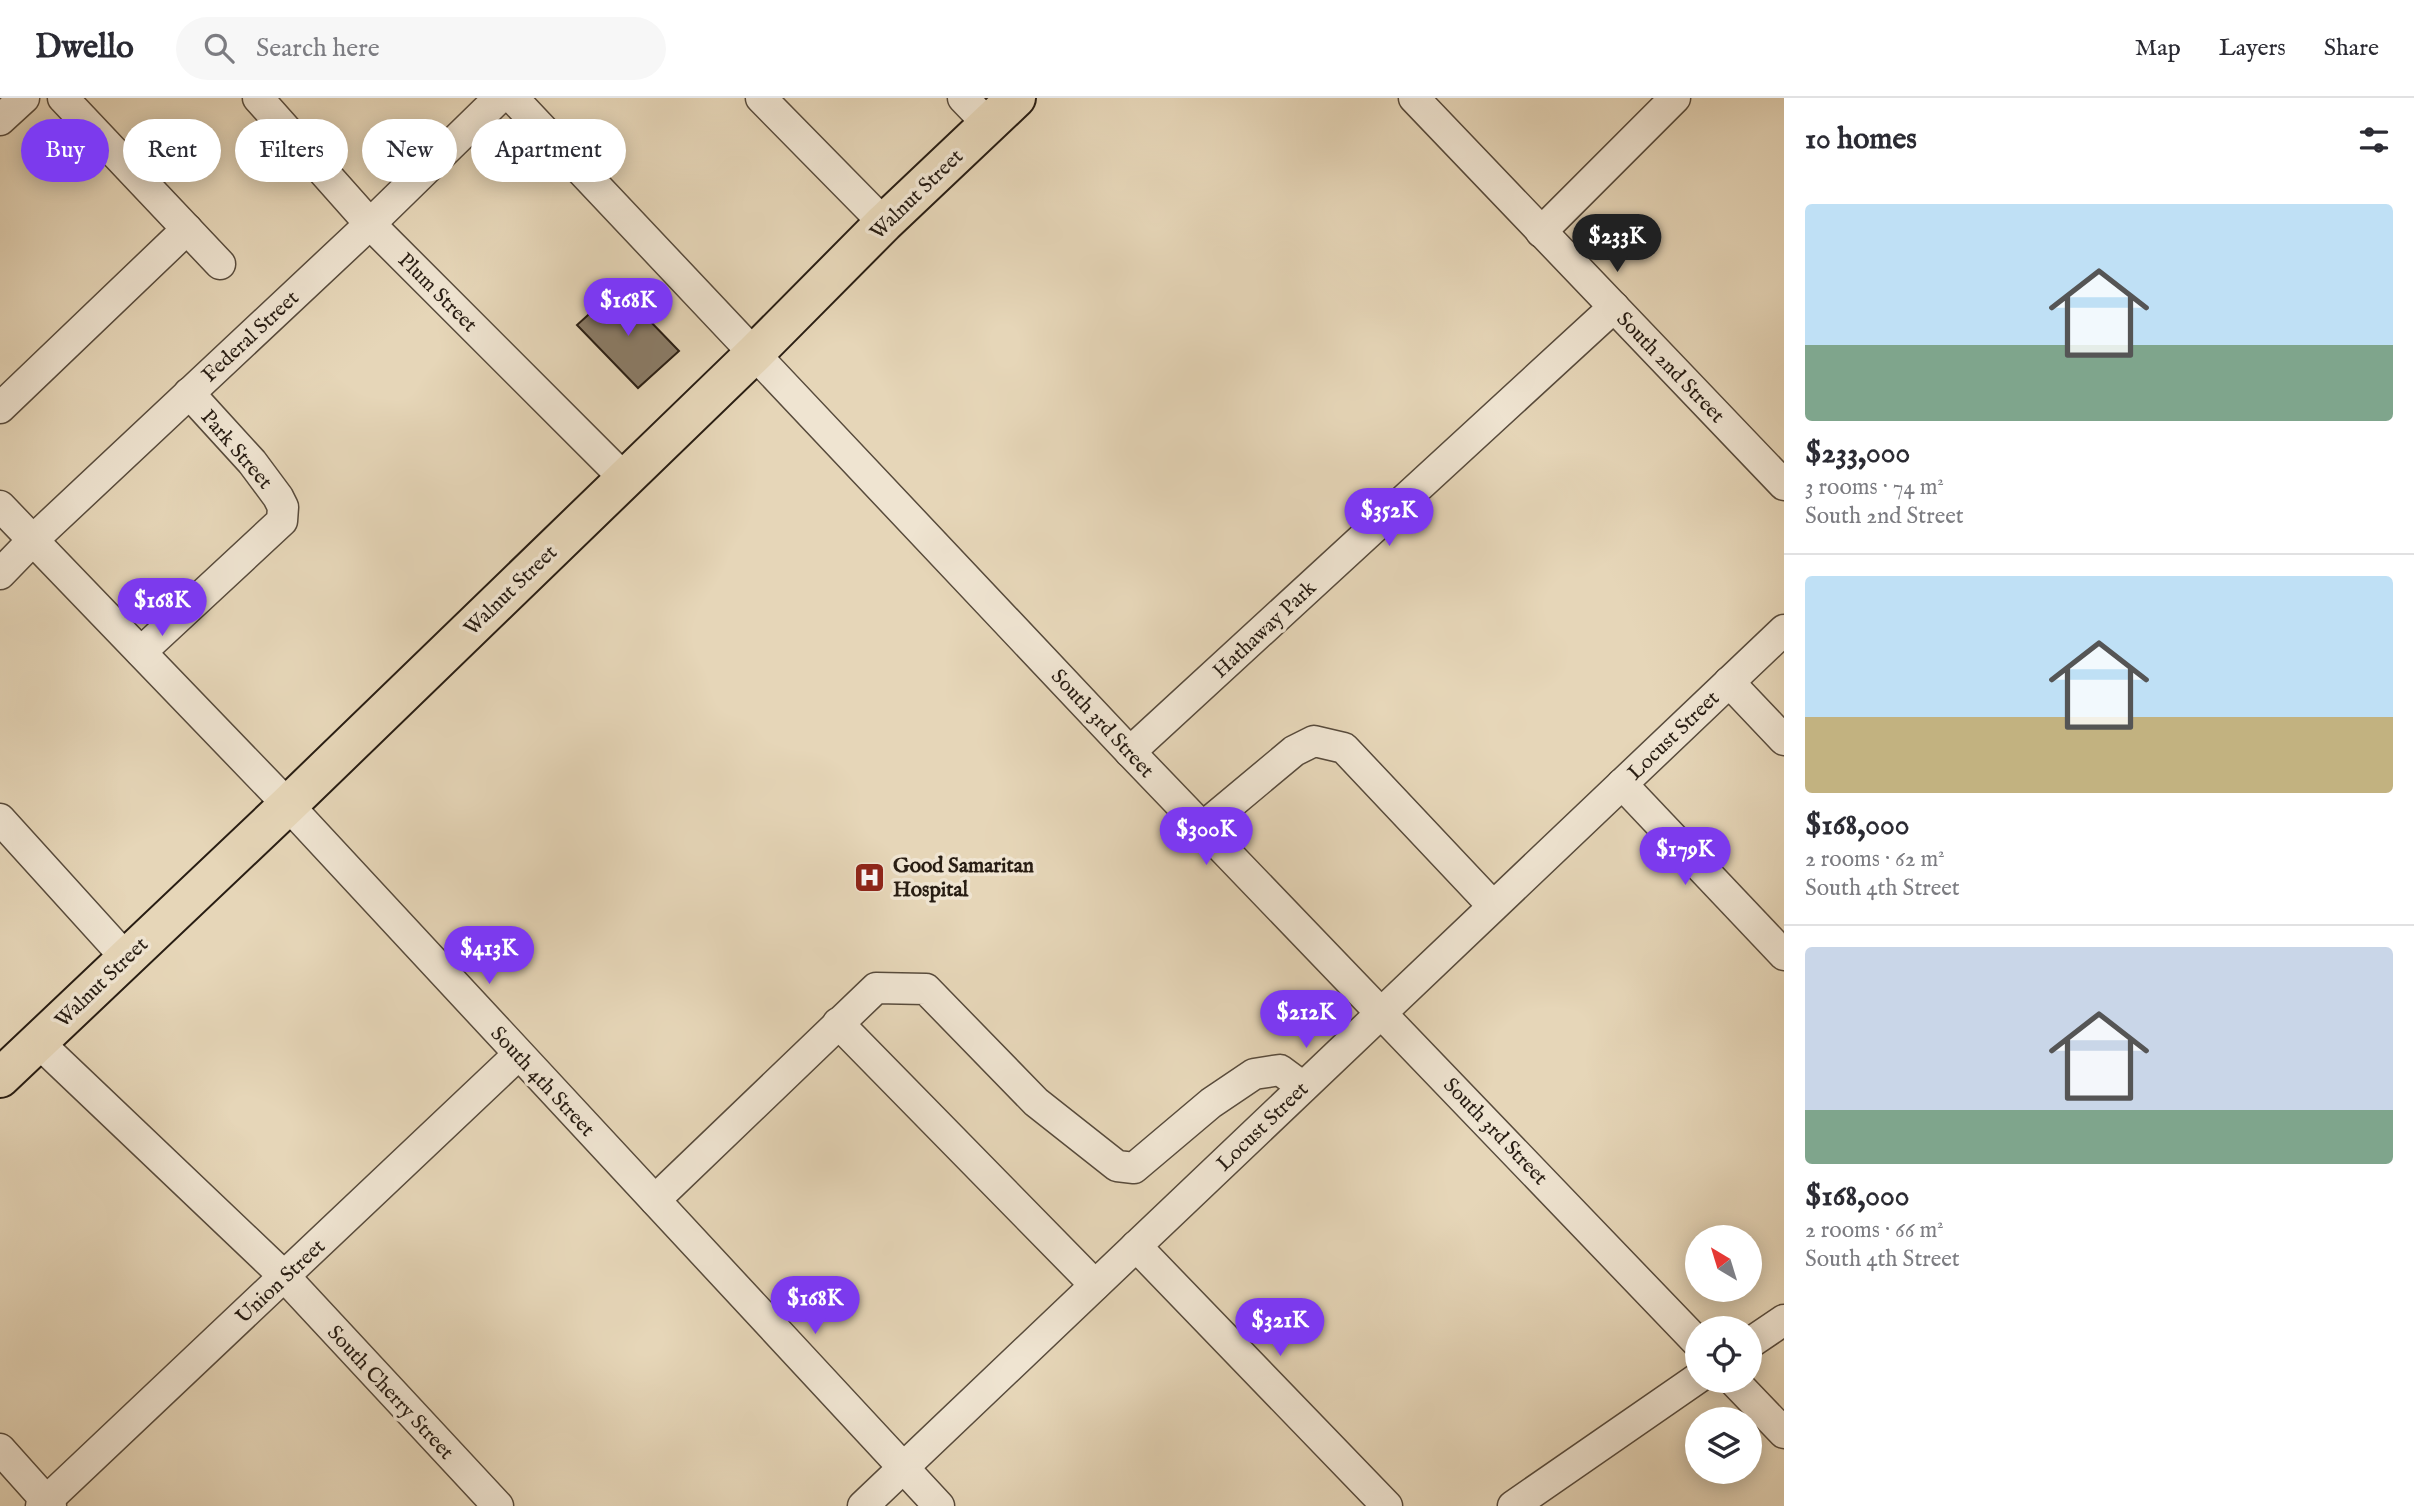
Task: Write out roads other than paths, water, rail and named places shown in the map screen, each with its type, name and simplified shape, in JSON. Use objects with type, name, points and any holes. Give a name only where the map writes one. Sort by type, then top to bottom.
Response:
[{"type":"highway","name":"Walnut Street","points":[[0,1078],[288,805],[755,353],[884,223],[1016,98]]},
{"type":"street","points":[[0,120],[24,98]]},
{"type":"street","points":[[63,98],[220,264]]},
{"type":"street","name":"Plum Street","points":[[258,98],[370,224],[625,479]]},
{"type":"street","name":"Federal Street","points":[[0,574],[370,224],[499,98]]},
{"type":"street","name":"South 3rd Street","points":[[513,98],[1130,752],[1685,1329]]},
{"type":"street","points":[[761,98],[884,223]]},
{"type":"street","points":[[963,98],[989,125]]},
{"type":"street","name":"South 2nd Street","points":[[1414,98],[1784,485]]},
{"type":"street","points":[[1541,232],[1675,98]]},
{"type":"street","points":[[0,408],[187,229]]},
{"type":"street","name":"Hathaway Park","points":[[1130,752],[1614,307]]},
{"type":"street","name":"Park Street","points":[[141,652],[282,521],[283,507],[252,462],[189,394]]},
{"type":"street","name":"South 4th Street","points":[[0,506],[288,805],[939,1506]]},
{"type":"street","name":"Locust Street","points":[[863,1506],[1784,630]]},
{"type":"street","points":[[1729,682],[1784,740]]},
{"type":"street","points":[[1203,827],[1294,751],[1314,741],[1344,748],[1493,906]]},
{"type":"street","points":[[1622,784],[1784,955]]},
{"type":"street","points":[[0,818],[126,958]]},
{"type":"street","points":[[655,1200],[876,988],[926,989],[1035,1102],[1117,1166],[1135,1168],[1211,1103],[1254,1074],[1280,1070],[1303,1087]]},
{"type":"street","points":[[838,1023],[1095,1285]]},
{"type":"street","name":"South Cherry Street","points":[[38,1042],[285,1277],[498,1506]]},
{"type":"street","name":"Union Street","points":[[46,1504],[518,1055]]},
{"type":"street","points":[[1136,1246],[1387,1506]]},
{"type":"street","points":[[1762,1335],[1784,1320]]},
{"type":"street","points":[[1513,1506],[1685,1387]]},
{"type":"street","points":[[1746,1393],[1784,1433]]},
{"type":"street","points":[[0,1449],[46,1504]]},
{"type":"place","name":"Good Samaritan Hospital","points":[[870,877]]}]
